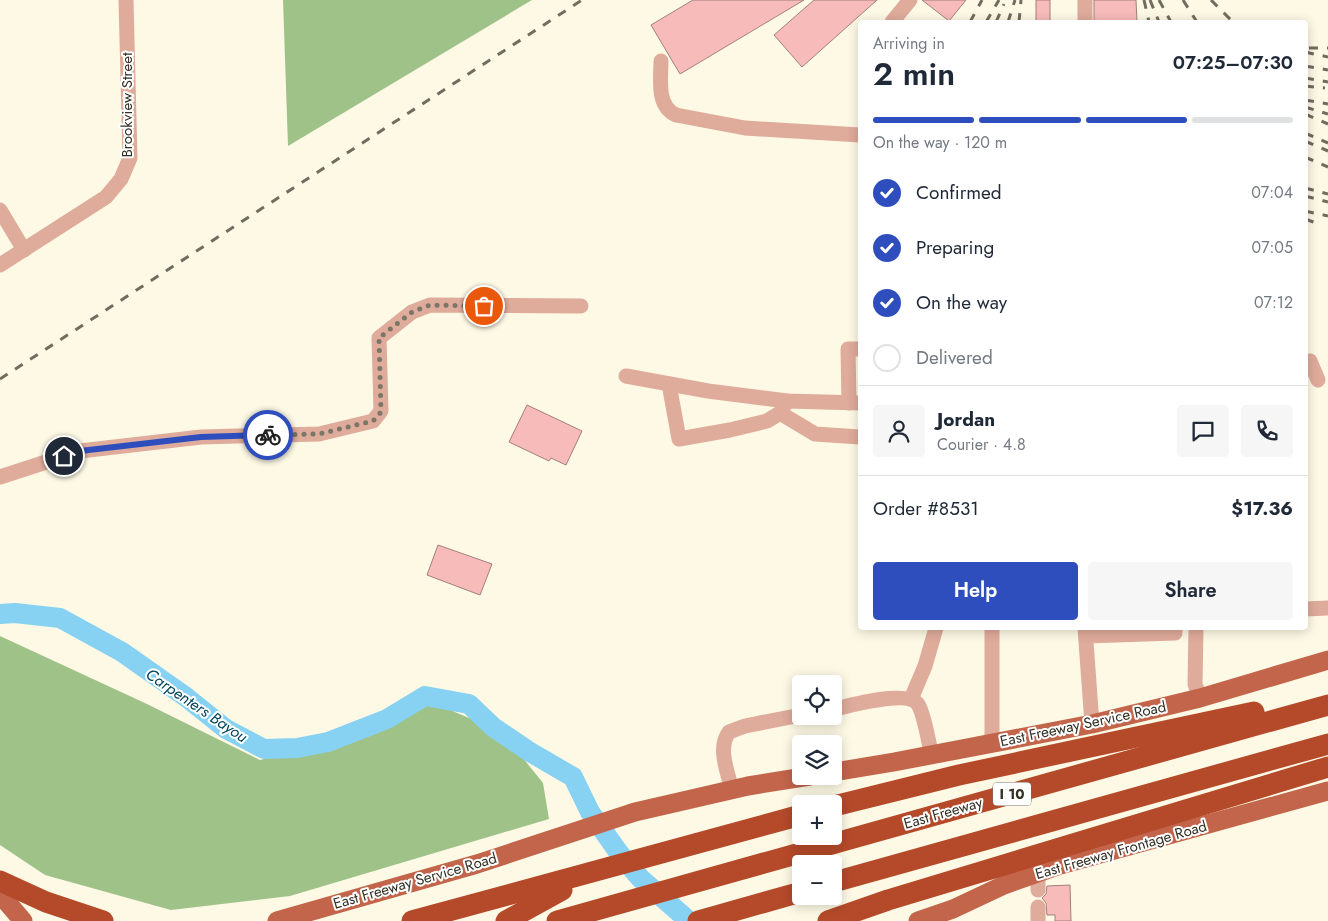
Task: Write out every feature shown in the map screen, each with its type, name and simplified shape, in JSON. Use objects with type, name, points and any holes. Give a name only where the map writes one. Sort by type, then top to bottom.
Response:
[{"type":"highway","points":[[842,804],[959,775],[1328,696]]},
{"type":"highway","name":"East Freeway","points":[[557,921],[1328,705]]},
{"type":"highway","name":"I 10","points":[[842,880],[1328,744]]},
{"type":"highway","points":[[828,921],[888,900],[1328,767]]},
{"type":"highway","points":[[412,921],[792,817]]},
{"type":"highway","points":[[506,921],[562,890],[655,854]]},
{"type":"highway","points":[[0,881],[46,902],[103,921]]},
{"type":"highway","points":[[698,921],[792,895]]},
{"type":"main road","name":"East Freeway Service Road","points":[[842,771],[1092,724],[1200,698],[1328,660]]},
{"type":"main road","points":[[732,790],[792,779]]},
{"type":"main road","name":"East Freeway Service Road","points":[[277,921],[477,864],[635,812],[732,790]]},
{"type":"main road","name":"East Freeway Frontage Road","points":[[918,921],[947,916],[1004,885],[1038,882],[1060,865],[1328,791]]},
{"type":"main road","points":[[0,894],[6,921]]},
{"type":"main road","points":[[0,894],[23,921]]},
{"type":"street","name":"Brookview Street","points":[[0,264],[106,197],[121,179],[127,168],[130,158],[126,0]]},
{"type":"street","points":[[894,20],[910,0]]},
{"type":"street","points":[[1085,0],[1085,20]]},
{"type":"street","points":[[661,60],[663,101],[669,111],[676,115],[744,128],[858,135]]},
{"type":"street","points":[[0,210],[24,250]]},
{"type":"street","points":[[0,477],[80,451],[201,437],[319,434],[373,421],[381,412],[379,338],[412,312],[430,305],[581,306]]},
{"type":"street","points":[[626,376],[783,407],[854,403],[848,349],[858,348]]},
{"type":"street","points":[[1308,361],[1310,361],[1317,382]]},
{"type":"street","points":[[669,384],[679,439],[767,421],[783,407]]},
{"type":"street","points":[[783,407],[814,434],[858,437]]},
{"type":"street","points":[[1308,610],[1328,608]]},
{"type":"street","points":[[912,699],[925,666],[935,630]]},
{"type":"street","points":[[992,630],[992,743]]},
{"type":"street","points":[[1092,724],[1086,632],[1175,633],[1175,630]]},
{"type":"street","points":[[1196,630],[1195,684],[1200,698]]},
{"type":"street","points":[[842,707],[884,699],[912,699],[919,705],[932,755]]},
{"type":"street","points":[[732,790],[723,752],[724,743],[729,732],[745,726],[792,717]]},
{"type":"green space","points":[[283,0],[532,0],[288,146]]},
{"type":"green space","points":[[0,636],[147,704],[260,760],[380,729],[429,701],[502,732],[543,783],[549,819],[290,896],[171,910],[45,875],[0,845]]},
{"type":"building","points":[[693,0],[804,0],[680,74],[651,25]]},
{"type":"building","points":[[814,0],[877,0],[802,67],[774,35]]},
{"type":"building","points":[[922,0],[966,0],[950,20]]},
{"type":"building","points":[[1036,0],[1050,0],[1050,20],[1036,20]]},
{"type":"building","points":[[1094,0],[1136,0],[1137,20],[1094,20]]},
{"type":"building","points":[[527,405],[582,431],[566,465],[551,458],[549,461],[509,442]]},
{"type":"building","points":[[438,545],[492,564],[480,595],[427,575]]},
{"type":"building","points":[[1070,885],[1071,921],[1055,921],[1055,915],[1047,915],[1046,903],[1042,898],[1046,894],[1047,886]]},
{"type":"waterway","name":"Carpenters Bayou","points":[[0,614],[15,613],[60,618],[122,652],[186,697],[226,729],[264,749],[297,748],[328,742],[387,719],[425,696],[469,704],[493,727],[530,752],[573,777],[590,812],[619,853],[640,878],[689,921]]},
{"type":"railway","points":[[0,379],[582,0]]},
{"type":"railway","points":[[971,20],[982,0]]},
{"type":"railway","points":[[987,20],[999,0]]},
{"type":"railway","points":[[1009,20],[1015,0]]},
{"type":"railway","points":[[1019,20],[1021,0]]},
{"type":"railway","points":[[1144,0],[1149,20]]},
{"type":"railway","points":[[1150,0],[1158,20]]},
{"type":"railway","points":[[1159,0],[1170,20]]},
{"type":"railway","points":[[1183,0],[1196,20]]},
{"type":"railway","points":[[1211,0],[1231,20]]},
{"type":"railway","points":[[997,20],[1004,4]]},
{"type":"railway","points":[[1309,48],[1328,48]]},
{"type":"railway","points":[[1308,53],[1328,57]]},
{"type":"railway","points":[[1308,67],[1328,70]]},
{"type":"railway","points":[[1308,79],[1328,82]]},
{"type":"railway","points":[[1308,86],[1325,88]]},
{"type":"railway","points":[[1308,101],[1328,104]]},
{"type":"railway","points":[[1308,108],[1328,114]]},
{"type":"railway","points":[[1308,115],[1328,124]]},
{"type":"railway","points":[[1308,134],[1328,143]]},
{"type":"railway","points":[[1308,142],[1328,151]]},
{"type":"railway","points":[[1308,158],[1328,167]]},
{"type":"railway","points":[[1308,189],[1328,194]]},
{"type":"railway","points":[[1308,197],[1328,202]]},
{"type":"railway","points":[[1308,212],[1328,216]]},
{"type":"railway","points":[[1308,220],[1319,224]]},
{"type":"way so far","points":[[268,435],[319,434],[373,421],[381,412],[379,338],[412,312],[430,305],[484,306]]},
{"type":"route","points":[[64,456],[80,451],[201,437],[268,435]]}]
